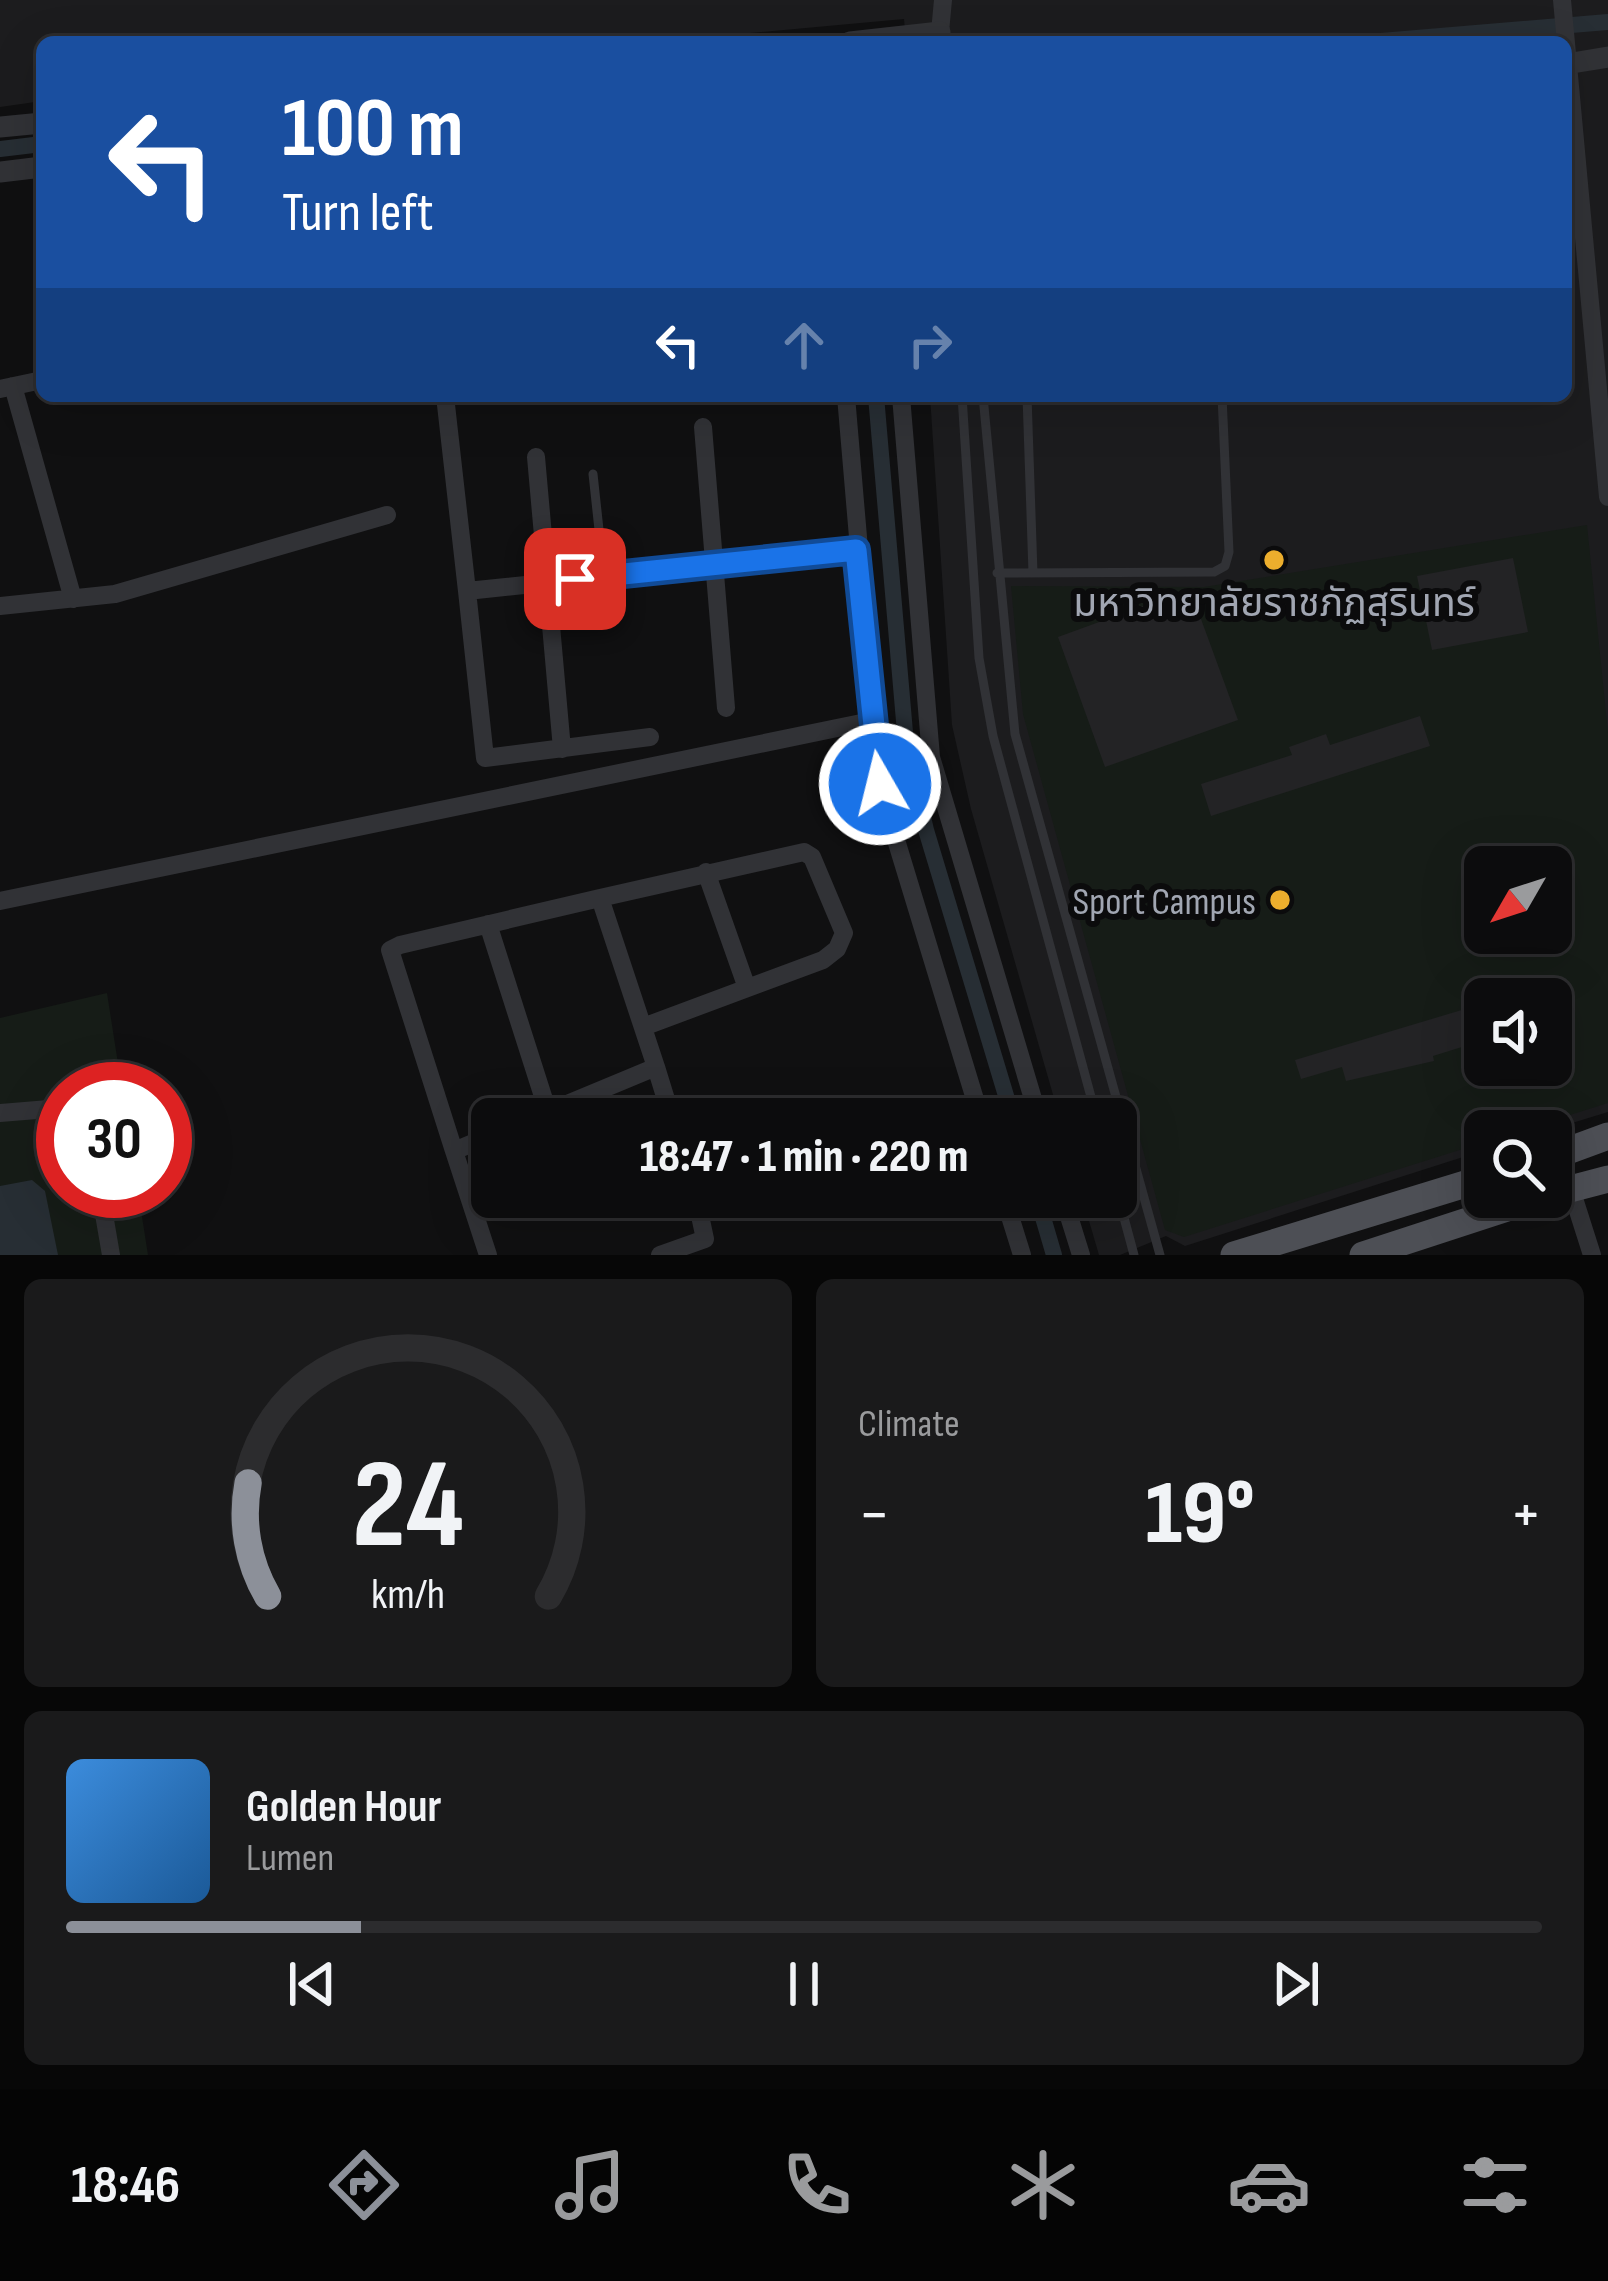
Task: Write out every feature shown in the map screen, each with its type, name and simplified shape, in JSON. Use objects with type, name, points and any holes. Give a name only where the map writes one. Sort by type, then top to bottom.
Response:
[{"type":"main road","points":[[1572,1149],[1608,1136]]},
{"type":"main road","points":[[1572,1189],[1608,1179]]},
{"type":"main road","points":[[1234,1255],[1464,1184]]},
{"type":"main road","points":[[1363,1255],[1477,1218]]},
{"type":"street","points":[[1562,0],[1565,36]]},
{"type":"street","points":[[872,36],[939,18]]},
{"type":"street","points":[[1572,63],[1608,57]]},
{"type":"street","points":[[0,127],[36,124]]},
{"type":"street","points":[[1572,134],[1604,412],[1608,497]]},
{"type":"street","points":[[0,172],[36,168]]},
{"type":"street","points":[[7,387],[73,599]]},
{"type":"street","points":[[446,402],[483,756],[650,737]]},
{"type":"street","points":[[846,402],[871,721],[888,816],[975,1098]]},
{"type":"street","points":[[901,402],[931,758],[1033,1098]]},
{"type":"street","points":[[703,428],[726,708]]},
{"type":"street","points":[[536,457],[562,749]]},
{"type":"street","points":[[0,606],[116,594],[387,515]]},
{"type":"street","points":[[467,591],[856,550]]},
{"type":"street","points":[[0,901],[871,721]]},
{"type":"street","points":[[488,1255],[390,950],[706,872],[804,852],[812,857],[844,933],[837,949],[823,959],[643,1027]]},
{"type":"street","points":[[706,872],[747,988]]},
{"type":"street","points":[[600,898],[666,1098]]},
{"type":"street","points":[[488,924],[535,1098]]},
{"type":"street","points":[[581,1098],[656,1067]]},
{"type":"street","points":[[0,1113],[36,1110]]},
{"type":"street","points":[[454,1151],[471,1144]]},
{"type":"street","points":[[1572,1214],[1592,1255]]},
{"type":"street","points":[[105,1218],[111,1255]]},
{"type":"street","points":[[660,1255],[705,1239],[700,1218]]},
{"type":"street","points":[[1011,1218],[1022,1255]]},
{"type":"street","points":[[1070,1218],[1081,1255]]},
{"type":"lane","points":[[962,402],[979,658],[992,736],[1091,1098]]},
{"type":"lane","points":[[983,402],[1015,734],[1160,1255]]},
{"type":"lane","points":[[1027,402],[1034,573]]},
{"type":"lane","points":[[997,573],[1214,572],[1225,566],[1229,551],[1222,402]]},
{"type":"lane","points":[[593,474],[604,576]]},
{"type":"lane","points":[[1124,1218],[1134,1255]]},
{"type":"shaded area","name":"มหาวิทยาลัยราชภัฏสุรินทร์","points":[[0,0],[1608,0],[1608,1112],[1572,1123],[1572,1110],[1464,1110],[1464,1157],[1185,1246],[1166,1236],[1120,1255],[1099,1255],[1088,1218],[1137,1218],[1137,1098],[1054,1098],[971,809],[952,725],[930,402],[1572,402],[1572,36],[905,36],[904,19],[717,36],[36,36],[36,102],[0,107]]},
{"type":"shaded area","name":"Sport Campus","points":[[1587,525],[1608,733],[1608,1103],[1572,1114],[1572,1110],[1464,1110],[1464,1149],[1184,1237],[1165,1230],[1137,1128],[1137,1098],[1129,1098],[1023,714],[1011,586],[1204,587]]},
{"type":"shaded area","points":[[107,993],[118,1062],[36,1062],[36,1218],[142,1218],[148,1255],[0,1255],[0,1018]]},
{"type":"shaded area","points":[[32,1180],[36,1183],[36,1218],[50,1218],[58,1255],[0,1255],[0,1186]]},
{"type":"building","points":[[1513,558],[1528,632],[1432,650],[1417,576]]},
{"type":"building","points":[[1190,589],[1238,720],[1105,767],[1058,637]]},
{"type":"building","points":[[1420,716],[1430,746],[1211,816],[1201,784],[1292,755],[1289,747],[1326,734],[1330,745]]},
{"type":"building","points":[[1464,1009],[1464,1046],[1433,1056],[1434,1061],[1346,1081],[1342,1067],[1301,1079],[1295,1060]]},
{"type":"waterway","points":[[1441,36],[1608,22]]},
{"type":"waterway","points":[[0,149],[36,145]]},
{"type":"waterway","points":[[877,402],[906,744],[926,830],[1007,1098]]},
{"type":"waterway","points":[[1043,1218],[1054,1255]]},
{"type":"place","name":"มหาวิทยาลัยราชภัฏสุรินทร์","points":[[1274,560]]},
{"type":"place","name":"Sport Campus","points":[[1280,900]]},
{"type":"route","points":[[575,579],[856,550],[880,784]]}]
